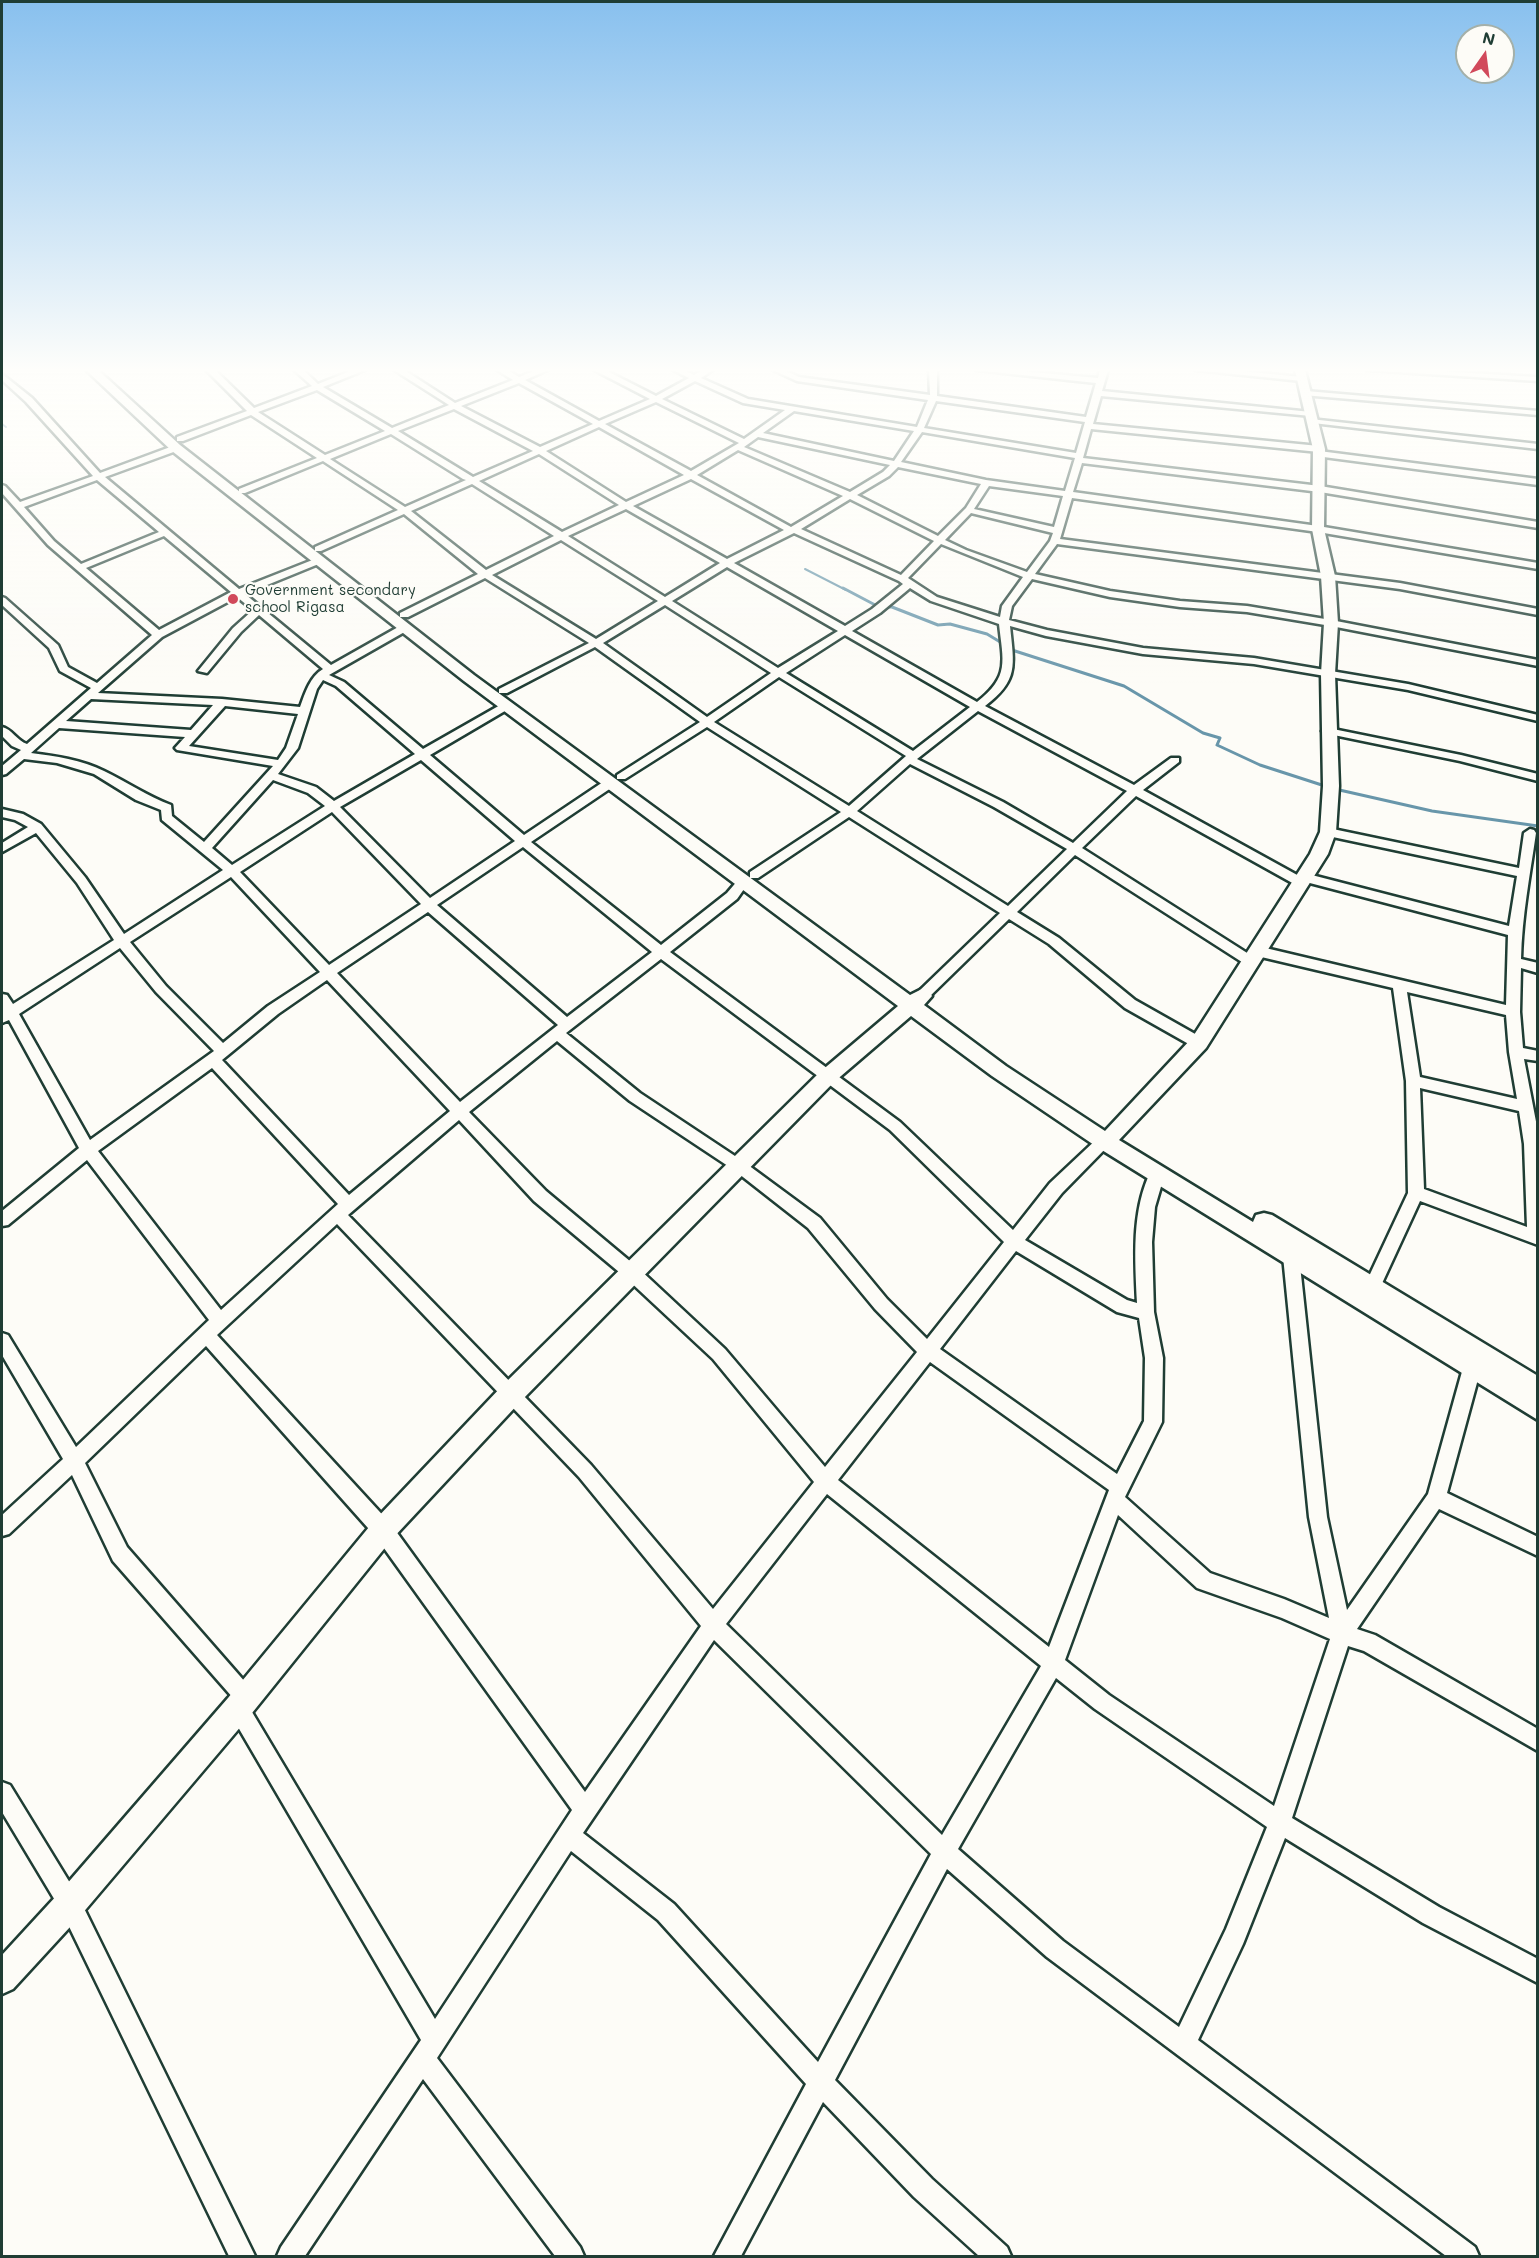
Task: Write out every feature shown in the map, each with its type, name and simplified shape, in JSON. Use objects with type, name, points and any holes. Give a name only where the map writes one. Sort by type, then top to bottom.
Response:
[{"type":"main road","points":[[218,475],[504,698],[916,1000],[999,1071],[1239,1216],[1291,1256],[1538,1409]]},
{"type":"main road","points":[[222,475],[318,555]]},
{"type":"main road","points":[[1110,1137],[1199,1043],[1319,854],[1328,832],[1331,790],[1328,674],[1331,623],[1328,576],[1318,529],[1320,475]]},
{"type":"main road","points":[[2,1978],[70,1904],[242,1703],[383,1530],[512,1393],[827,1077],[916,1000]]},
{"type":"main road","points":[[1110,1137],[1157,1173],[1372,1287],[1538,1389]]},
{"type":"street","points":[[242,490],[281,475]]},
{"type":"street","points":[[350,475],[405,511],[486,575],[596,643],[707,722],[1054,941],[1130,1004],[1199,1043]]},
{"type":"street","points":[[464,475],[912,758],[1076,848],[1254,956],[1400,985],[1513,1012]]},
{"type":"street","points":[[2,772],[158,635],[237,593],[483,475]]},
{"type":"street","points":[[578,475],[625,505],[978,707],[1302,880],[1515,932]]},
{"type":"street","points":[[807,475],[963,552],[1029,576],[1110,594],[1180,604],[1247,609],[1331,623],[1538,663]]},
{"type":"street","points":[[219,1320],[88,1150],[5,1010],[121,940],[333,806],[425,754],[504,698],[727,563],[792,529],[880,475]]},
{"type":"street","points":[[945,475],[1068,496],[1318,529],[1538,566]]},
{"type":"street","points":[[2,1527],[75,1462],[219,1320],[342,1210],[458,1112],[732,896],[748,879],[849,812],[912,758],[999,690],[1006,677],[1008,647],[1004,621],[1007,606],[1057,536],[1074,475]]},
{"type":"street","points":[[1214,475],[1320,489],[1538,525]]},
{"type":"street","points":[[1491,475],[1538,482]]},
{"type":"street","points":[[18,506],[98,476],[237,593],[260,609],[325,672],[425,754],[524,842],[661,952],[895,1126],[1015,1242],[1123,1307],[1146,1312]]},
{"type":"street","points":[[206,847],[281,765],[292,748],[312,689],[325,672],[404,621],[486,575],[559,537],[689,476],[792,529],[960,609],[1085,641],[1202,658],[1254,661],[1408,687],[1538,718]]},
{"type":"street","points":[[2,1220],[88,1150],[326,972],[430,906],[616,780],[707,722],[740,697],[880,607],[905,582],[938,540],[969,510],[986,483]]},
{"type":"street","points":[[2,488],[51,543],[81,567],[142,624],[158,635]]},
{"type":"street","points":[[969,510],[1057,536],[1328,576],[1538,612]]},
{"type":"street","points":[[81,567],[166,532]]},
{"type":"street","points":[[2,600],[54,648],[64,669],[98,687]]},
{"type":"street","points":[[203,671],[237,630],[260,609]]},
{"type":"street","points":[[87,696],[222,702],[304,711]]},
{"type":"street","points":[[222,702],[182,748],[281,765]]},
{"type":"street","points":[[56,724],[195,734]]},
{"type":"street","points":[[2,730],[26,752],[98,772],[140,797],[151,799],[167,808],[166,817],[206,847],[231,870],[540,1196],[631,1272],[719,1354],[825,1481],[1102,1702],[1280,1823],[1431,1915],[1538,1972]]},
{"type":"street","points":[[1328,731],[1461,758],[1538,778]]},
{"type":"street","points":[[916,1000],[1135,790],[1175,760]]},
{"type":"street","points":[[271,776],[312,790],[333,806],[430,906],[635,1097],[739,1166],[814,1223],[881,1304],[927,1350],[1117,1493],[1204,1581],[1284,1609],[1342,1635],[1368,1642],[1538,1741]]},
{"type":"street","points":[[2,813],[19,817],[37,827],[81,880],[121,940],[342,1210],[585,1471],[713,1625],[944,1852],[1055,1949],[1185,2043],[1466,2256]]},
{"type":"street","points":[[2,848],[37,827]]},
{"type":"street","points":[[1328,832],[1525,873]]},
{"type":"street","points":[[1416,1193],[1536,1238],[1535,1144],[1516,1052],[1513,1012],[1515,932],[1530,833]]},
{"type":"street","points":[[1513,961],[1538,968]]},
{"type":"street","points":[[1372,1287],[1416,1193],[1413,1081],[1400,985]]},
{"type":"street","points":[[1516,1052],[1538,1056]]},
{"type":"street","points":[[1413,1081],[1526,1107]]},
{"type":"street","points":[[290,2256],[429,2050],[585,1810],[713,1625],[1056,1188],[1110,1137]]},
{"type":"street","points":[[727,2256],[944,1852],[1054,1662],[1117,1493],[1153,1422],[1154,1358],[1146,1312],[1142,1252],[1148,1197],[1157,1173]]},
{"type":"street","points":[[1291,1256],[1318,1516],[1342,1635]]},
{"type":"street","points":[[205,1333],[383,1530],[585,1810]]},
{"type":"street","points":[[2,1340],[75,1462],[120,1554],[242,1703],[429,2050],[571,2256]]},
{"type":"street","points":[[1185,2043],[1235,1936],[1280,1823],[1314,1713],[1342,1635],[1436,1498],[1472,1368]]},
{"type":"street","points":[[1436,1498],[1538,1546]]},
{"type":"street","points":[[2,1793],[70,1904],[242,2256]]},
{"type":"street","points":[[569,1836],[666,1912],[820,2082],[922,2188],[998,2256]]},
{"type":"waterway","points":[[805,569],[846,590]]},
{"type":"waterway","points":[[843,588],[879,607],[892,607],[938,625],[950,624],[987,634],[1015,651],[1124,686],[1203,733],[1220,738],[1217,745],[1260,765],[1328,787]]},
{"type":"waterway","points":[[1335,789],[1432,811],[1538,826]]},
{"type":"place","name":"Government secondary school Rigasa","points":[[233,599]]}]
